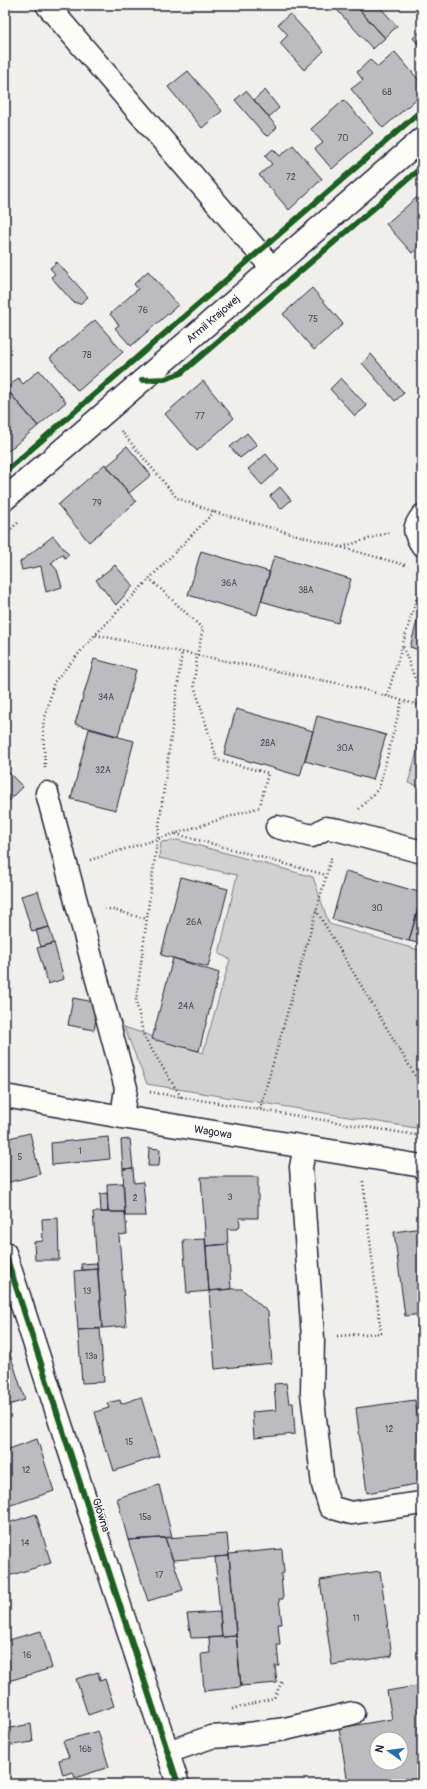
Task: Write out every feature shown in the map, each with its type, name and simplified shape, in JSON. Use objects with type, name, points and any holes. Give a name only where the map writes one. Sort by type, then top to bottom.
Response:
[{"type":"street","points":[[46,5],[272,268]]},
{"type":"street","name":"Armii Krajowej","points":[[5,499],[422,139]]},
{"type":"street","points":[[419,520],[415,534],[422,545]]},
{"type":"street","points":[[47,793],[126,1088],[122,1117]]},
{"type":"street","points":[[277,827],[312,836],[326,828],[340,830],[422,852]]},
{"type":"street","name":"Wagowa","points":[[5,1096],[122,1117],[422,1166]]},
{"type":"street","points":[[305,1147],[302,1167],[313,1338],[312,1393],[323,1485],[330,1507],[351,1513],[422,1503]]},
{"type":"street","name":"Główna","points":[[5,1252],[178,1784]]},
{"type":"street","points":[[168,1752],[211,1737],[241,1735],[285,1729],[353,1713]]},
{"type":"path","points":[[120,429],[177,498],[214,512],[407,565]]},
{"type":"path","points":[[47,793],[43,726],[54,682],[95,635],[214,512]]},
{"type":"path","points":[[342,547],[419,520]]},
{"type":"path","points":[[149,578],[204,629],[197,656],[194,685],[217,760],[268,773],[260,806]]},
{"type":"path","points":[[387,696],[422,580]]},
{"type":"path","points":[[95,635],[351,686],[422,706]]},
{"type":"path","points":[[402,646],[422,697]]},
{"type":"path","points":[[181,1097],[144,1037],[136,1001],[182,652]]},
{"type":"path","points":[[260,1109],[340,830],[379,788],[402,700]]},
{"type":"path","points":[[260,806],[277,827]]},
{"type":"path","points":[[67,867],[260,806]]},
{"type":"path","points":[[175,834],[326,875]]},
{"type":"path","points":[[75,900],[147,919]]},
{"type":"path","points":[[316,910],[422,1087]]},
{"type":"path","points":[[126,1088],[422,1136]]},
{"type":"path","points":[[364,1157],[362,1173],[381,1333]]},
{"type":"path","points":[[229,1709],[274,1698],[282,1681]]},
{"type":"shaded area","points":[[422,734],[422,787],[408,783]]},
{"type":"shaded area","points":[[178,840],[313,877],[329,924],[422,951],[422,1129],[147,1084],[124,1027],[203,1053],[230,959],[219,954],[237,875],[159,858],[161,842]]},
{"type":"building","points":[[344,5],[355,5],[385,38],[373,49],[338,11]]},
{"type":"building","points":[[355,5],[378,5],[397,26],[385,38]]},
{"type":"building","points":[[290,14],[324,51],[304,70],[280,43],[288,35],[278,24]]},
{"type":"building","points":[[422,30],[422,49],[413,38]]},
{"type":"building","points":[[395,52],[422,84],[422,94],[383,128],[351,89],[363,80],[357,72],[370,60],[378,67]]},
{"type":"building","points":[[188,71],[222,111],[202,128],[168,87]]},
{"type":"building","points":[[265,90],[279,108],[269,117],[254,100]]},
{"type":"building","points":[[246,91],[277,127],[269,136],[265,135],[235,100]]},
{"type":"building","points":[[344,100],[373,133],[332,169],[315,149],[323,143],[311,129]]},
{"type":"building","points":[[293,145],[322,179],[289,210],[259,175],[272,164],[265,156],[273,149],[280,156]]},
{"type":"building","points":[[422,193],[422,244],[412,253],[386,224]]},
{"type":"building","points":[[57,262],[88,297],[80,304],[73,302],[51,277],[55,274],[50,268]]},
{"type":"building","points":[[148,271],[178,305],[131,346],[115,328],[119,325],[110,314],[138,289],[134,284]]},
{"type":"building","points":[[312,288],[343,324],[314,350],[283,314]]},
{"type":"building","points":[[95,320],[123,352],[78,391],[50,358]]},
{"type":"building","points":[[371,354],[404,393],[395,401],[362,363]]},
{"type":"building","points":[[39,370],[66,402],[38,426],[6,389],[18,378],[23,384]]},
{"type":"building","points":[[341,378],[367,406],[355,416],[330,389]]},
{"type":"building","points":[[203,381],[234,418],[197,451],[165,414]]},
{"type":"building","points":[[5,387],[38,426],[8,451],[5,448]]},
{"type":"building","points":[[247,433],[257,445],[240,458],[230,447]]},
{"type":"building","points":[[127,446],[151,475],[129,493],[107,466],[119,456],[119,453]]},
{"type":"building","points":[[266,454],[279,470],[262,485],[248,469]]},
{"type":"building","points":[[105,464],[136,502],[89,542],[58,505]]},
{"type":"building","points":[[280,487],[291,500],[281,509],[270,496]]},
{"type":"building","points":[[53,536],[69,555],[65,558],[62,554],[51,563],[57,570],[62,587],[46,592],[41,566],[22,570],[20,562]]},
{"type":"building","points":[[201,551],[270,572],[257,615],[188,595]]},
{"type":"building","points":[[274,556],[351,579],[338,623],[261,601]]},
{"type":"building","points":[[115,565],[133,586],[116,605],[96,580]]},
{"type":"building","points":[[422,603],[422,651],[410,647]]},
{"type":"building","points":[[94,659],[136,670],[118,736],[75,724]]},
{"type":"building","points":[[236,709],[313,731],[300,776],[224,754]]},
{"type":"building","points":[[317,716],[386,735],[373,780],[305,761]]},
{"type":"building","points":[[89,729],[134,741],[116,810],[71,799]]},
{"type":"building","points":[[8,772],[23,787],[5,805],[5,775]]},
{"type":"building","points":[[346,871],[422,893],[409,941],[332,919]]},
{"type":"building","points":[[181,877],[228,889],[208,967],[161,955]]},
{"type":"building","points":[[38,891],[49,927],[32,932],[21,896]]},
{"type":"building","points":[[422,896],[422,944],[409,941]]},
{"type":"building","points":[[49,927],[54,943],[41,947],[36,930]]},
{"type":"building","points":[[54,943],[64,979],[48,984],[37,948]]},
{"type":"building","points":[[173,958],[219,973],[199,1051],[152,1039]]},
{"type":"building","points":[[5,984],[9,997],[5,998]]},
{"type":"building","points":[[73,998],[99,1003],[94,1030],[68,1025]]},
{"type":"building","points":[[30,1133],[40,1174],[6,1183],[5,1139]]},
{"type":"building","points":[[108,1137],[110,1159],[52,1165],[51,1143]]},
{"type":"building","points":[[130,1139],[133,1168],[123,1169],[121,1140]]},
{"type":"building","points":[[149,1148],[160,1149],[159,1166],[148,1166]]},
{"type":"building","points":[[133,1168],[134,1183],[143,1182],[146,1216],[125,1216],[123,1169]]},
{"type":"building","points":[[201,1177],[258,1177],[258,1218],[239,1218],[240,1225],[238,1229],[227,1229],[228,1244],[206,1246]]},
{"type":"building","points":[[123,1183],[125,1212],[108,1212],[107,1184]]},
{"type":"building","points":[[107,1193],[108,1212],[101,1212],[100,1194]]},
{"type":"building","points":[[93,1212],[125,1212],[127,1234],[119,1235],[126,1326],[102,1328]]},
{"type":"building","points":[[58,1218],[59,1260],[35,1260],[34,1242],[43,1241],[42,1219]]},
{"type":"building","points":[[422,1228],[422,1314],[405,1316],[394,1232]]},
{"type":"building","points":[[205,1239],[209,1291],[187,1293],[183,1240]]},
{"type":"building","points":[[228,1244],[231,1289],[209,1291],[206,1246]]},
{"type":"building","points":[[97,1263],[98,1269],[82,1270],[81,1264]]},
{"type":"building","points":[[98,1269],[102,1328],[78,1330],[74,1271]]},
{"type":"building","points":[[242,1289],[268,1312],[272,1363],[215,1369],[209,1291]]},
{"type":"building","points":[[100,1329],[104,1382],[82,1383],[78,1330]]},
{"type":"building","points":[[9,1351],[25,1400],[5,1406],[5,1353]]},
{"type":"building","points":[[286,1383],[289,1403],[293,1403],[295,1434],[254,1438],[252,1412],[276,1410],[274,1384]]},
{"type":"building","points":[[141,1397],[159,1456],[114,1471],[108,1451],[106,1452],[95,1412],[109,1408],[107,1403],[120,1400],[121,1404]]},
{"type":"building","points":[[415,1400],[422,1450],[422,1483],[367,1493],[356,1408]]},
{"type":"building","points":[[37,1439],[54,1491],[8,1506],[5,1498],[5,1444],[7,1443],[9,1449]]},
{"type":"building","points":[[159,1485],[172,1537],[128,1540],[117,1498]]},
{"type":"building","points":[[36,1514],[51,1563],[5,1577],[5,1524]]},
{"type":"building","points":[[227,1534],[229,1556],[173,1560],[165,1538]]},
{"type":"building","points":[[165,1538],[183,1590],[148,1601],[128,1540]]},
{"type":"building","points":[[282,1549],[284,1573],[281,1574],[283,1599],[279,1599],[282,1624],[278,1624],[280,1645],[277,1645],[279,1666],[275,1666],[277,1683],[241,1686],[229,1554]]},
{"type":"building","points":[[229,1556],[236,1636],[222,1637],[215,1557]]},
{"type":"building","points":[[380,1571],[392,1656],[332,1665],[320,1580]]},
{"type":"building","points":[[220,1612],[222,1637],[191,1638],[187,1614]]},
{"type":"building","points":[[41,1631],[52,1668],[5,1682],[5,1641]]},
{"type":"building","points":[[236,1636],[241,1687],[204,1691],[201,1654],[210,1653],[209,1638]]},
{"type":"building","points":[[98,1672],[100,1681],[105,1679],[114,1706],[88,1715],[76,1679]]},
{"type":"building","points":[[422,1685],[422,1784],[348,1784],[339,1728],[392,1719],[387,1691]]},
{"type":"building","points":[[31,1724],[33,1742],[5,1746],[5,1729]]},
{"type":"building","points":[[98,1731],[109,1767],[75,1778],[73,1772],[63,1775],[59,1760],[69,1757],[63,1741]]},
{"type":"cycle path","points":[[5,472],[422,110]]},
{"type":"cycle path","points":[[142,380],[165,379],[181,373],[422,167]]},
{"type":"cycle path","points":[[5,1253],[178,1784]]}]
